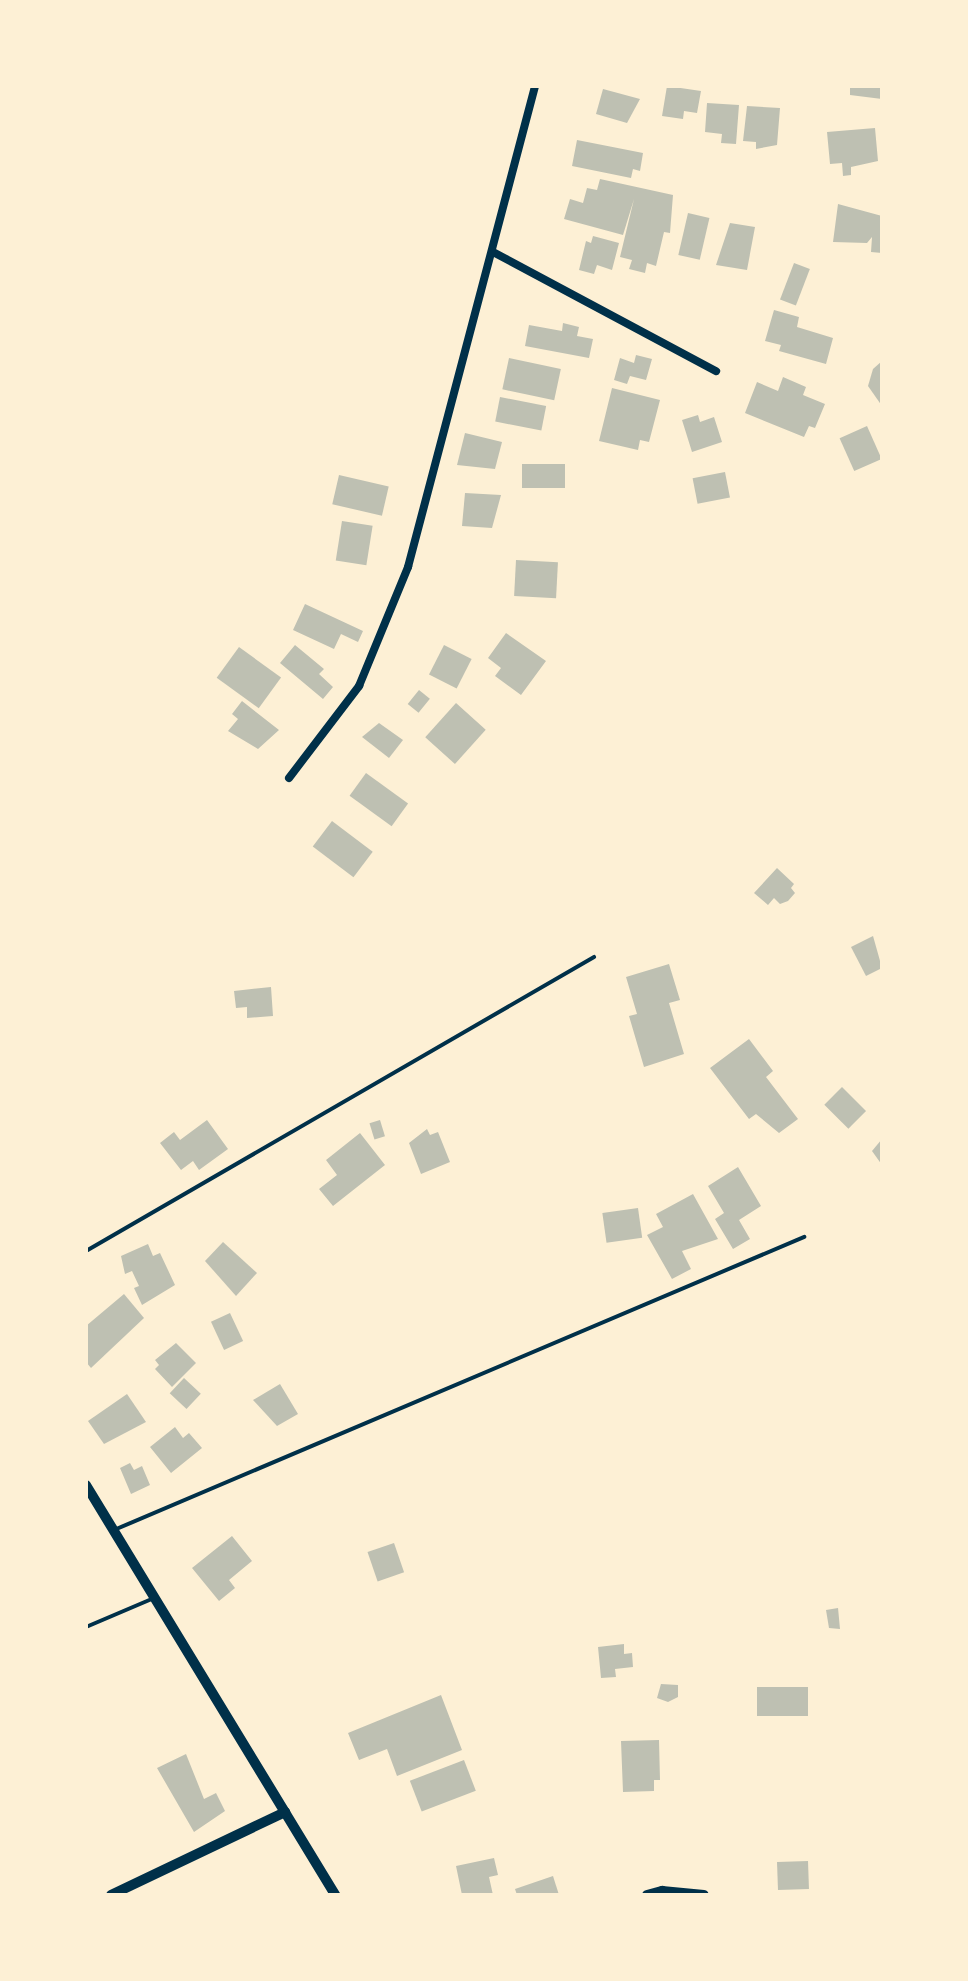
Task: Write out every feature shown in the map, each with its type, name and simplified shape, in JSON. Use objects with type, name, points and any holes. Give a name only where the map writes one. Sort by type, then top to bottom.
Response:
[{"type":"street","points":[[289,778],[359,686],[374,657],[408,567],[535,86]]},
{"type":"street","points":[[493,252],[716,371]]},
{"type":"street","points":[[86,1485],[335,1895]]},
{"type":"street","points":[[111,1895],[285,1812]]},
{"type":"street","points":[[647,1895],[662,1891],[704,1895]]},
{"type":"lane","points":[[86,1251],[594,957]]},
{"type":"lane","points":[[113,1530],[804,1237]]},
{"type":"lane","points":[[86,1627],[154,1598]]},
{"type":"building","points":[[667,86],[701,91],[697,113],[684,111],[683,119],[662,116]]},
{"type":"building","points":[[850,86],[882,86],[882,99],[850,95]]},
{"type":"building","points":[[603,89],[640,99],[627,123],[596,114]]},
{"type":"building","points":[[707,103],[739,105],[736,144],[721,143],[722,134],[705,132]]},
{"type":"building","points":[[747,106],[780,108],[777,145],[756,149],[756,142],[743,141]]},
{"type":"building","points":[[875,128],[878,161],[851,167],[851,175],[843,176],[842,163],[830,164],[827,132]]},
{"type":"building","points":[[577,140],[643,153],[640,171],[633,169],[631,178],[572,166]]},
{"type":"building","points":[[600,179],[673,195],[670,233],[664,232],[656,266],[647,263],[645,273],[629,269],[632,260],[620,257],[634,199],[623,235],[564,219],[570,199],[583,203],[587,188],[597,190]]},
{"type":"building","points":[[838,204],[882,216],[882,253],[871,252],[872,237],[867,243],[833,242]]},
{"type":"building","points":[[688,213],[709,218],[700,260],[678,255]]},
{"type":"building","points":[[730,223],[755,227],[747,270],[716,265]]},
{"type":"building","points":[[593,236],[619,243],[612,270],[597,265],[594,274],[579,270],[586,241],[591,243]]},
{"type":"building","points":[[794,263],[810,269],[796,306],[780,299]]},
{"type":"building","points":[[774,310],[799,317],[797,327],[833,338],[826,364],[779,351],[781,345],[765,341]]},
{"type":"building","points":[[563,323],[579,327],[577,336],[593,339],[589,358],[525,346],[529,325],[562,331]]},
{"type":"building","points":[[636,355],[652,359],[646,380],[630,376],[627,384],[614,380],[620,358],[634,363]]},
{"type":"building","points":[[509,358],[561,369],[554,400],[502,389]]},
{"type":"building","points":[[882,361],[882,406],[868,386],[873,369]]},
{"type":"building","points":[[783,377],[806,387],[803,395],[825,404],[815,428],[809,426],[804,437],[745,413],[757,382],[778,391]]},
{"type":"building","points":[[612,388],[660,400],[649,442],[640,440],[638,450],[599,441]]},
{"type":"building","points":[[500,397],[546,406],[541,431],[495,422]]},
{"type":"building","points":[[698,415],[700,422],[714,417],[722,442],[692,452],[682,420]]},
{"type":"building","points":[[867,426],[882,459],[854,471],[840,438]]},
{"type":"building","points":[[465,433],[502,442],[495,469],[457,465]]},
{"type":"building","points":[[522,464],[565,464],[565,488],[522,488]]},
{"type":"building","points":[[725,472],[730,498],[698,504],[693,478]]},
{"type":"building","points":[[339,475],[389,486],[382,516],[332,504]]},
{"type":"building","points":[[465,493],[501,495],[492,528],[462,526]]},
{"type":"building","points":[[342,521],[373,526],[366,565],[336,561]]},
{"type":"building","points":[[516,560],[558,562],[556,598],[514,596]]},
{"type":"building","points":[[305,604],[363,631],[358,642],[341,634],[334,649],[293,630]]},
{"type":"building","points":[[506,633],[546,661],[521,695],[495,676],[501,668],[488,658]]},
{"type":"building","points":[[295,645],[324,669],[319,674],[333,687],[323,699],[280,663]]},
{"type":"building","points":[[444,645],[472,659],[457,688],[429,674]]},
{"type":"building","points":[[239,647],[281,678],[259,708],[217,678]]},
{"type":"building","points":[[419,690],[430,699],[419,713],[408,704]]},
{"type":"building","points":[[242,701],[279,730],[258,749],[228,731],[238,719],[232,714]]},
{"type":"building","points":[[456,703],[486,730],[455,764],[425,737]]},
{"type":"building","points":[[379,723],[403,740],[389,758],[362,737]]},
{"type":"building","points":[[366,773],[408,804],[392,826],[350,796]]},
{"type":"building","points":[[332,821],[373,852],[353,877],[313,847]]},
{"type":"building","points":[[777,868],[794,884],[791,888],[795,893],[788,901],[780,904],[774,898],[768,905],[754,893]]},
{"type":"building","points":[[873,936],[882,968],[866,976],[851,947]]},
{"type":"building","points":[[669,964],[680,1000],[669,1003],[684,1054],[644,1067],[629,1016],[637,1014],[626,977]]},
{"type":"building","points":[[271,987],[273,1016],[247,1018],[247,1007],[236,1008],[234,991]]},
{"type":"building","points":[[749,1039],[773,1071],[766,1077],[798,1119],[779,1133],[756,1114],[749,1119],[710,1068]]},
{"type":"building","points":[[842,1087],[866,1111],[848,1129],[824,1105]]},
{"type":"building","points":[[207,1120],[228,1149],[199,1170],[193,1161],[181,1170],[160,1143],[174,1132],[180,1140]]},
{"type":"building","points":[[380,1120],[385,1136],[374,1139],[369,1123]]},
{"type":"building","points":[[427,1129],[430,1135],[438,1132],[450,1162],[421,1174],[409,1143]]},
{"type":"building","points":[[360,1133],[385,1165],[333,1206],[319,1189],[337,1175],[326,1160]]},
{"type":"building","points":[[882,1139],[882,1165],[872,1151]]},
{"type":"building","points":[[738,1167],[761,1206],[739,1220],[750,1239],[733,1249],[715,1219],[724,1213],[708,1186]]},
{"type":"building","points":[[693,1194],[718,1239],[682,1251],[691,1269],[672,1279],[647,1235],[663,1227],[656,1214]]},
{"type":"building","points":[[638,1208],[642,1238],[607,1243],[602,1213]]},
{"type":"building","points":[[223,1242],[257,1273],[236,1296],[205,1261]]},
{"type":"building","points":[[148,1244],[153,1256],[160,1253],[175,1285],[142,1305],[134,1288],[139,1286],[132,1271],[125,1274],[121,1256]]},
{"type":"building","points":[[124,1294],[144,1318],[91,1368],[86,1362],[86,1326]]},
{"type":"building","points":[[230,1313],[243,1341],[224,1350],[211,1322]]},
{"type":"building","points":[[176,1343],[196,1363],[172,1387],[155,1369],[159,1365],[155,1360]]},
{"type":"building","points":[[184,1378],[201,1394],[186,1409],[170,1393]]},
{"type":"building","points":[[280,1384],[298,1414],[277,1426],[253,1400]]},
{"type":"building","points":[[127,1394],[146,1422],[104,1444],[88,1421]]},
{"type":"building","points":[[175,1427],[183,1438],[189,1433],[202,1448],[171,1473],[150,1447]]},
{"type":"building","points":[[130,1463],[134,1470],[142,1466],[150,1485],[131,1494],[120,1468]]},
{"type":"building","points":[[232,1536],[252,1561],[229,1580],[235,1588],[219,1601],[192,1568]]},
{"type":"building","points":[[394,1543],[404,1572],[378,1581],[368,1552]]},
{"type":"building","points":[[838,1608],[840,1629],[829,1628],[826,1610]]},
{"type":"building","points":[[624,1644],[624,1654],[632,1653],[633,1667],[615,1669],[616,1677],[601,1678],[598,1647]]},
{"type":"building","points":[[661,1684],[678,1685],[678,1697],[668,1702],[657,1698]]},
{"type":"building","points":[[757,1687],[808,1687],[808,1716],[757,1716]]},
{"type":"building","points":[[441,1695],[462,1750],[397,1776],[387,1749],[359,1760],[348,1733]]},
{"type":"building","points":[[659,1740],[660,1780],[654,1780],[654,1791],[623,1792],[621,1741]]},
{"type":"building","points":[[186,1754],[204,1799],[216,1793],[225,1811],[194,1832],[157,1768]]},
{"type":"building","points":[[464,1760],[476,1791],[422,1812],[410,1781]]},
{"type":"building","points":[[494,1858],[498,1875],[489,1877],[493,1895],[462,1895],[456,1866]]},
{"type":"building","points":[[808,1861],[809,1889],[778,1890],[777,1862]]},
{"type":"building","points":[[553,1876],[559,1895],[517,1895],[515,1889]]}]
